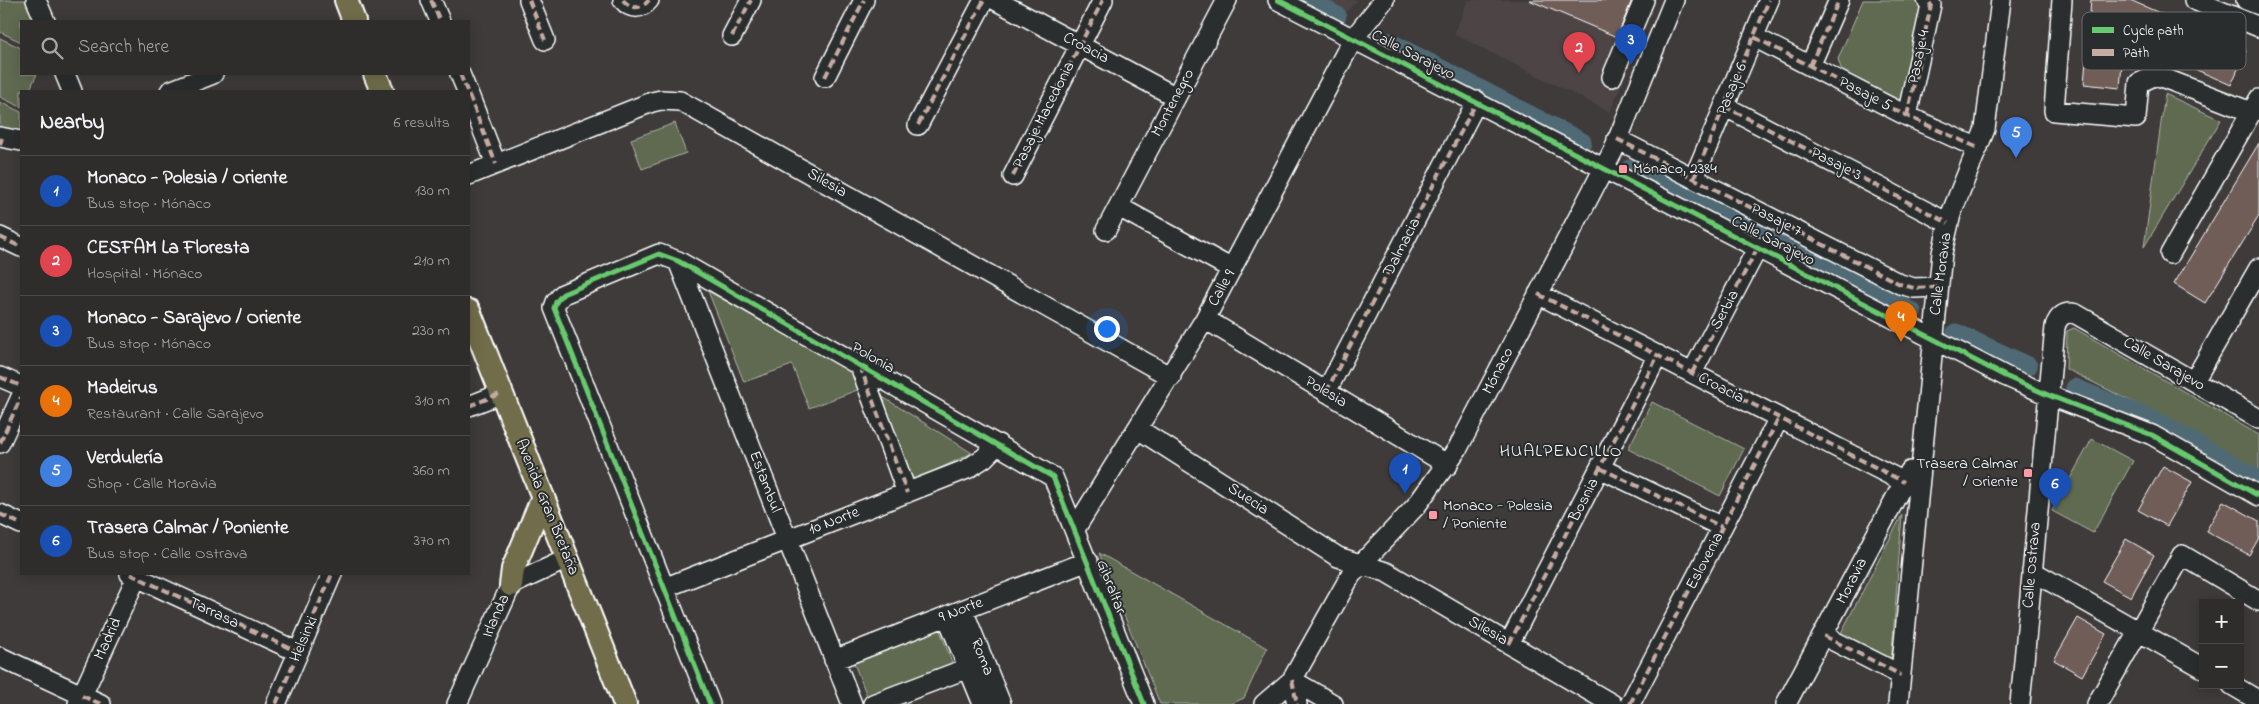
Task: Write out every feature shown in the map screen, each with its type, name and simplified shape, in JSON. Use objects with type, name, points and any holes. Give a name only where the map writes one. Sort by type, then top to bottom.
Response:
[{"type":"main road","points":[[375,75],[382,90]]},
{"type":"main road","name":"Avenida Gran Bretaña","points":[[470,313],[625,704]]},
{"type":"main road","points":[[511,585],[514,569],[543,497]]},
{"type":"street","points":[[36,0],[44,20]]},
{"type":"street","points":[[431,0],[440,20]]},
{"type":"street","points":[[529,0],[545,40]]},
{"type":"street","points":[[732,36],[751,0]]},
{"type":"street","points":[[824,77],[864,0]]},
{"type":"street","points":[[918,126],[984,0]]},
{"type":"street","name":"Croacia","points":[[995,0],[1176,97]]},
{"type":"street","name":"Pasaje Macedonia","points":[[1013,176],[1103,0]]},
{"type":"street","name":"Montenegro","points":[[1106,230],[1227,0]]},
{"type":"street","name":"Calle Sarajevo","points":[[1278,0],[1933,338],[2048,395],[2152,435],[2259,496]]},
{"type":"street","name":"Calle 9","points":[[1075,529],[1171,377],[1205,319],[1353,39],[1384,0]]},
{"type":"street","points":[[1612,77],[1644,0]]},
{"type":"street","name":"Mónaco","points":[[1264,704],[1292,680],[1343,587],[1362,563],[1416,506],[1448,465],[1604,168],[1618,139],[1674,0]]},
{"type":"street","name":"Pasaje 6","points":[[1694,178],[1769,0]]},
{"type":"street","points":[[1810,66],[1839,0]]},
{"type":"street","name":"Pasaje 4","points":[[1906,116],[1931,6],[1927,0]]},
{"type":"street","name":"Calle Moravia","points":[[1898,704],[1938,286],[1948,223],[1978,148],[1986,119],[2002,0]]},
{"type":"street","points":[[2062,0],[2054,111],[2136,118],[2140,83],[2156,75],[2255,105],[2170,254]]},
{"type":"street","points":[[2194,0],[2223,12]]},
{"type":"street","points":[[2246,0],[2259,5]]},
{"type":"street","points":[[2246,22],[2259,27]]},
{"type":"street","name":"Pasaje 5","points":[[1754,37],[1906,116],[1978,148]]},
{"type":"street","points":[[65,75],[72,90]]},
{"type":"street","points":[[173,90],[210,75]]},
{"type":"street","points":[[460,75],[467,90]]},
{"type":"street","points":[[470,98],[496,164]]},
{"type":"street","name":"Silesia","points":[[470,175],[652,102],[661,100],[680,101],[1171,377]]},
{"type":"street","name":"Dalmacia","points":[[1326,392],[1477,102]]},
{"type":"street","name":"Pasaje 3","points":[[1724,106],[1948,223]]},
{"type":"street","name":"Pasaje 7","points":[[1618,139],[1900,284],[1914,288],[1938,286]]},
{"type":"street","points":[[1,140],[20,141]]},
{"type":"street","points":[[1119,207],[1232,269]]},
{"type":"street","points":[[0,237],[20,247]]},
{"type":"street","name":"Serbia","points":[[1692,373],[1758,247]]},
{"type":"street","name":"Polonia","points":[[664,588],[554,308],[556,302],[563,294],[659,254],[678,261],[998,444],[1055,479]]},
{"type":"street","name":"Estambul","points":[[678,261],[852,704]]},
{"type":"street","points":[[2194,381],[2259,268]]},
{"type":"street","name":"Croacia","points":[[1538,294],[1904,482]]},
{"type":"street","name":"Calle Sarajevo","points":[[2048,395],[2056,322],[2067,313],[2076,314],[2259,419]]},
{"type":"street","name":"Polesia","points":[[1205,319],[1448,465]]},
{"type":"street","name":"Bosnia","points":[[1509,644],[1658,356]]},
{"type":"street","points":[[860,366],[907,493]]},
{"type":"street","points":[[0,376],[20,386]]},
{"type":"street","points":[[470,406],[502,393]]},
{"type":"street","name":"Calle Ostrava","points":[[2020,704],[2048,395]]},
{"type":"street","points":[[0,443],[20,399]]},
{"type":"street","name":"Eslovenia","points":[[1630,704],[1779,418]]},
{"type":"street","name":"Suecia","points":[[1138,429],[1338,557],[1362,563]]},
{"type":"street","name":"10 Norte","points":[[664,588],[967,469],[984,458],[998,444]]},
{"type":"street","name":"Moravia","points":[[1786,704],[1824,636],[1904,482],[1921,461]]},
{"type":"street","points":[[1600,468],[1722,527]]},
{"type":"street","name":"Gibraltar","points":[[1055,479],[1144,704]]},
{"type":"street","points":[[0,514],[20,524]]},
{"type":"street","points":[[2097,704],[2182,555],[2259,601]]},
{"type":"street","name":"Irlanda","points":[[457,704],[511,585],[567,559]]},
{"type":"street","name":"9 Norte","points":[[834,660],[1088,561]]},
{"type":"street","name":"Silesia","points":[[1362,563],[1386,572],[1612,704]]},
{"type":"street","points":[[2032,571],[2199,666]]},
{"type":"street","name":"Tarrasa","points":[[135,575],[298,652]]},
{"type":"street","name":"Madrid","points":[[80,700],[135,575]]},
{"type":"street","name":"Helsinki","points":[[276,704],[332,575]]},
{"type":"street","points":[[664,588],[710,704]]},
{"type":"street","name":"Roma","points":[[955,613],[983,704]]},
{"type":"street","points":[[1824,636],[1901,675]]},
{"type":"street","points":[[0,657],[80,700],[101,704]]},
{"type":"street","points":[[873,704],[970,659]]},
{"type":"street","name":"Roma","points":[[970,659],[1000,704]]},
{"type":"street","points":[[1292,680],[1297,704]]},
{"type":"street","points":[[1292,680],[1333,704]]},
{"type":"street","points":[[2239,689],[2259,701]]},
{"type":"shaded area","points":[[1311,0],[1358,0],[1341,17]]},
{"type":"shaded area","points":[[1468,0],[1656,0],[1610,112],[1454,34]]},
{"type":"green space","points":[[0,0],[25,0],[34,20],[20,20],[20,42],[0,32]]},
{"type":"green space","points":[[1863,0],[1922,0],[1925,7],[1907,104],[1842,71],[1838,59]]},
{"type":"green space","points":[[0,38],[20,48],[20,75],[37,75],[29,90],[20,90],[20,107],[0,97]]},
{"type":"green space","points":[[2165,94],[2221,120],[2144,247]]},
{"type":"green space","points":[[0,102],[20,112],[20,133],[0,127]]},
{"type":"green space","points":[[675,123],[686,153],[642,169],[631,139]]},
{"type":"green space","points":[[708,291],[855,374],[860,389],[809,408],[792,365],[744,382]]},
{"type":"green space","points":[[2074,328],[2259,435],[2259,471],[2163,417],[2066,369],[2067,331]]},
{"type":"green space","points":[[870,389],[972,453],[913,481]]},
{"type":"green space","points":[[1652,402],[1744,449],[1720,496],[1628,449]]},
{"type":"green space","points":[[2092,439],[2133,461],[2093,533],[2052,511]]},
{"type":"green space","points":[[1902,515],[1891,665],[1839,637]]},
{"type":"green space","points":[[1099,553],[1267,648],[1244,698],[1230,704],[1160,704]]},
{"type":"green space","points":[[939,628],[953,665],[868,698],[853,661]]},
{"type":"building","points":[[1529,0],[1632,0],[1617,37]]},
{"type":"building","points":[[2091,0],[2130,0],[2157,12],[2090,12]]},
{"type":"building","points":[[2085,70],[2121,70],[2120,88],[2084,84]]},
{"type":"building","points":[[2197,70],[2238,70],[2231,85]]},
{"type":"building","points":[[2259,143],[2259,216],[2205,303],[2174,284]]},
{"type":"building","points":[[2163,466],[2192,482],[2167,526],[2138,510]]},
{"type":"building","points":[[2223,501],[2259,521],[2259,538],[2249,555],[2206,531]]},
{"type":"building","points":[[2126,539],[2154,555],[2131,597],[2102,581]]},
{"type":"building","points":[[2078,618],[2106,634],[2082,676],[2054,660]]},
{"type":"waterway","points":[[1307,0],[1337,16]]},
{"type":"waterway","points":[[1389,42],[1582,142]]},
{"type":"waterway","points":[[1631,168],[1912,312]]},
{"type":"waterway","points":[[1956,333],[2028,366]]},
{"type":"waterway","points":[[2075,388],[2158,422],[2259,480]]},
{"type":"marked path","points":[[431,0],[440,20]]},
{"type":"marked path","points":[[529,0],[545,40]]},
{"type":"marked path","points":[[623,0],[632,7],[639,7],[649,0]]},
{"type":"marked path","points":[[732,36],[751,0]]},
{"type":"marked path","points":[[825,77],[864,0]]},
{"type":"marked path","points":[[918,125],[984,0]]},
{"type":"marked path","points":[[1013,176],[1103,0]]},
{"type":"marked path","points":[[1694,178],[1769,0]]},
{"type":"marked path","points":[[1810,66],[1839,0]]},
{"type":"marked path","points":[[1907,116],[1931,5],[1927,0]]},
{"type":"marked path","points":[[1754,37],[1907,116],[1978,148]]},
{"type":"marked path","points":[[460,75],[467,90]]},
{"type":"marked path","points":[[470,98],[496,164]]},
{"type":"marked path","points":[[1326,392],[1477,101]]},
{"type":"marked path","points":[[1724,106],[1948,223]]},
{"type":"marked path","points":[[0,144],[2,138]]},
{"type":"marked path","points":[[1617,139],[1900,284],[1914,288],[1938,287]]},
{"type":"marked path","points":[[0,237],[20,247]]},
{"type":"marked path","points":[[1692,373],[1758,247]]},
{"type":"marked path","points":[[1538,294],[1904,482]]},
{"type":"marked path","points":[[1509,644],[1658,355]]},
{"type":"marked path","points":[[860,366],[907,493]]},
{"type":"marked path","points":[[0,377],[20,386]]},
{"type":"marked path","points":[[470,406],[502,393]]},
{"type":"marked path","points":[[0,443],[20,399]]},
{"type":"marked path","points":[[1630,704],[1779,418]]},
{"type":"marked path","points":[[1600,468],[1722,527]]},
{"type":"marked path","points":[[0,514],[20,524]]},
{"type":"marked path","points":[[132,575],[298,652]]},
{"type":"marked path","points":[[276,704],[332,575]]},
{"type":"marked path","points":[[1824,636],[1901,675]]},
{"type":"marked path","points":[[1292,680],[1297,704]]},
{"type":"marked path","points":[[82,696],[101,704]]},
{"type":"cycle path","points":[[1278,0],[2005,376],[2048,395],[2152,435],[2259,496]]},
{"type":"cycle path","points":[[710,704],[554,308],[556,302],[563,294],[659,254],[678,261],[1053,477],[1144,704]]},
{"type":"place","name":"Monaco - Sarajevo / Oriente","points":[[1631,65]]},
{"type":"place","name":"CESFAM La Floresta","points":[[1579,73]]},
{"type":"place","name":"Verdulería","points":[[2016,158]]},
{"type":"place","name":"Mónaco, 2384","points":[[1623,169]]},
{"type":"place","name":"Madeirus","points":[[1901,342]]},
{"type":"place","name":"Trasera Calmar / Oriente","points":[[2028,473]]},
{"type":"place","name":"Monaco - Polesia / Oriente","points":[[1405,494]]},
{"type":"place","name":"Trasera Calmar / Poniente","points":[[2055,509]]},
{"type":"place","name":"Monaco - Polesia / Poniente","points":[[1433,515]]},
{"type":"district","name":"HUALPENCILLO","points":[[1561,452]]}]
